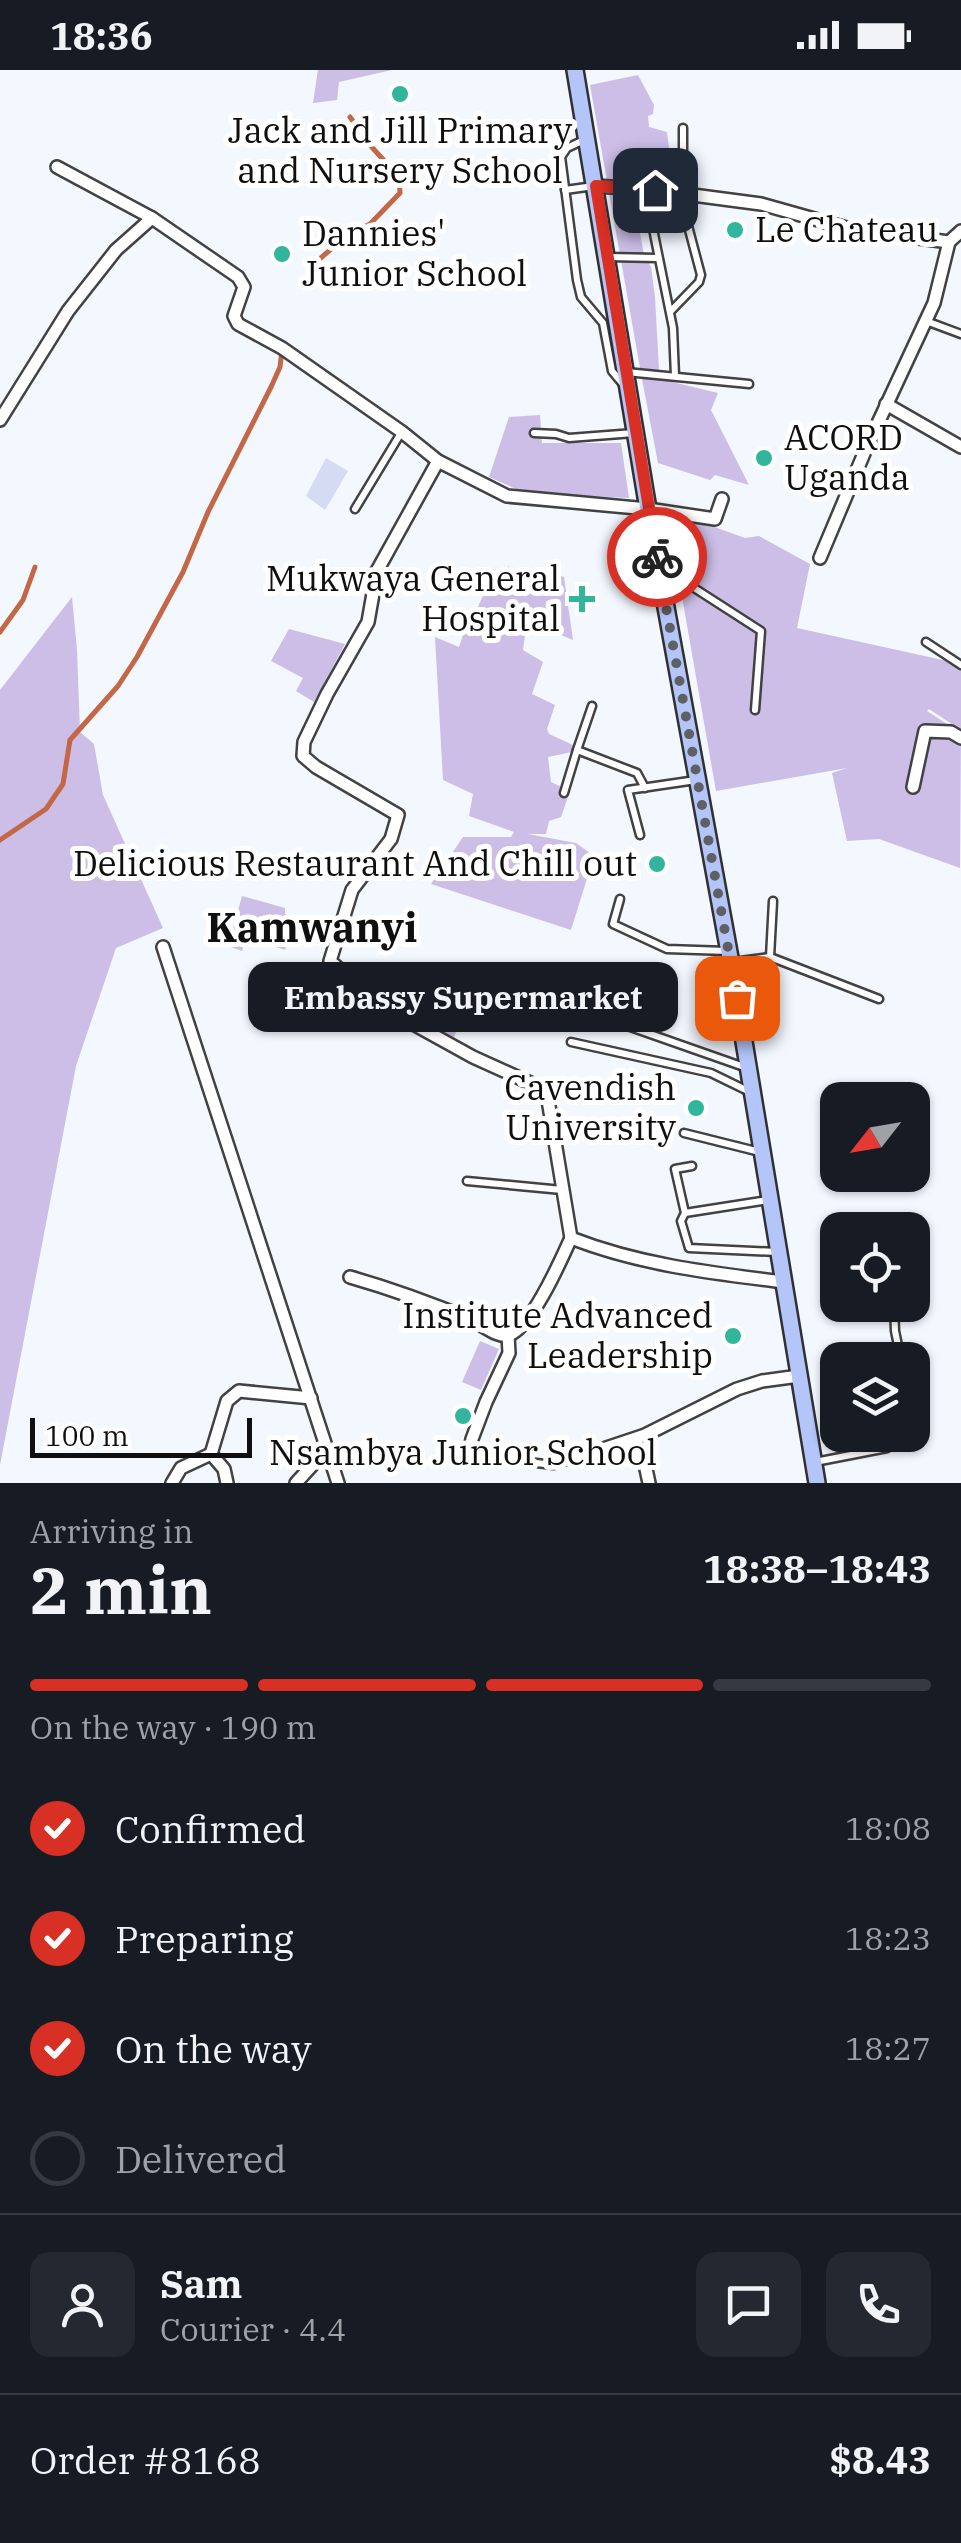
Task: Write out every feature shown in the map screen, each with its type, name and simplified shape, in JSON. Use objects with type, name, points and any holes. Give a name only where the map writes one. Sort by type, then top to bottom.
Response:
[{"type":"main road","points":[[575,70],[648,509],[730,957],[817,1483]]},
{"type":"street","points":[[57,167],[152,218],[238,277],[244,287],[234,316],[238,324],[282,348],[438,461],[507,496],[715,519],[722,498]]},
{"type":"street","points":[[596,186],[761,204],[850,229],[949,242]]},
{"type":"street","points":[[0,420],[68,311],[116,250],[152,218]]},
{"type":"street","points":[[820,558],[926,322],[949,242],[961,231]]},
{"type":"street","points":[[886,404],[961,447]]},
{"type":"street","points":[[350,1277],[408,1295],[508,1335],[546,1290],[571,1238],[548,1100],[537,1086],[473,1057],[397,1015],[330,962],[352,890],[391,839],[398,815],[303,756],[304,742],[368,622],[377,571],[438,461]]},
{"type":"street","points":[[913,786],[924,732],[952,732],[961,738]]},
{"type":"street","points":[[163,947],[338,1483]]},
{"type":"street","points":[[571,1238],[646,1262],[784,1282]]},
{"type":"street","points":[[470,1456],[486,1402],[509,1353],[508,1335]]},
{"type":"street","points":[[606,1448],[645,1435],[737,1388],[799,1376]]},
{"type":"street","points":[[172,1483],[181,1468],[211,1454],[227,1401],[240,1391],[310,1398]]},
{"type":"street","points":[[296,1483],[327,1450]]},
{"type":"street","points":[[211,1454],[224,1469],[227,1483]]},
{"type":"street","points":[[646,1469],[650,1483]]},
{"type":"lane","points":[[683,128],[683,194]]},
{"type":"lane","points":[[587,139],[562,154],[581,298],[602,323],[612,371],[629,392]]},
{"type":"lane","points":[[566,190],[596,186]]},
{"type":"lane","points":[[670,312],[699,282],[701,274],[683,206],[658,203],[649,209],[673,328],[675,376]]},
{"type":"lane","points":[[607,257],[657,258]]},
{"type":"lane","points":[[926,322],[961,334]]},
{"type":"lane","points":[[626,372],[749,384]]},
{"type":"lane","points":[[355,509],[402,432]]},
{"type":"lane","points":[[534,433],[569,438],[636,432]]},
{"type":"lane","points":[[654,540],[628,548],[632,578],[688,584],[761,630],[755,710]]},
{"type":"lane","points":[[926,642],[961,665]]},
{"type":"lane","points":[[564,794],[592,706]]},
{"type":"lane","points":[[577,750],[637,774],[645,788]]},
{"type":"lane","points":[[640,835],[628,790],[698,780]]},
{"type":"lane","points":[[620,899],[613,924],[668,950],[770,957],[878,999]]},
{"type":"lane","points":[[770,957],[773,900]]},
{"type":"lane","points":[[579,1009],[748,1068]]},
{"type":"lane","points":[[571,1042],[711,1073],[751,1093]]},
{"type":"lane","points":[[684,1133],[761,1152]]},
{"type":"lane","points":[[692,1166],[675,1169],[688,1248],[778,1252]]},
{"type":"lane","points":[[467,1181],[562,1190]]},
{"type":"lane","points":[[685,1214],[770,1200]]},
{"type":"lane","points":[[527,1462],[554,1465],[606,1448]]},
{"type":"lane","points":[[814,1462],[866,1452]]},
{"type":"shaded area","points":[[318,70],[392,70],[339,82],[337,100],[313,103]]},
{"type":"shaded area","points":[[638,75],[654,105],[653,114],[648,116],[649,127],[667,132],[674,185],[662,186],[657,201],[634,200],[644,255],[651,267],[659,370],[640,368],[590,85]]},
{"type":"shaded area","points":[[642,379],[660,379],[718,393],[711,410],[749,485],[715,475],[710,480],[658,463]]},
{"type":"shaded area","points":[[540,415],[542,443],[621,443],[629,498],[525,493],[489,477],[509,417]]},
{"type":"shaded area","points":[[326,458],[348,471],[325,510],[306,496]]},
{"type":"shaded area","points":[[692,519],[745,538],[759,536],[810,564],[797,628],[961,664],[961,730],[927,711],[961,733],[960,868],[879,839],[847,841],[832,773],[847,768],[716,791],[670,528]]},
{"type":"shaded area","points":[[509,566],[513,593],[543,590],[556,574],[564,577],[573,640],[527,621],[523,650],[543,662],[532,694],[555,705],[549,734],[573,745],[572,752],[548,757],[551,782],[570,791],[561,817],[549,821],[546,834],[528,834],[576,843],[594,856],[571,930],[431,884],[463,837],[511,837],[514,832],[469,816],[473,794],[443,780],[435,637],[459,647],[465,629],[490,633],[493,623],[477,609],[492,576]]},
{"type":"shaded area","points":[[72,597],[80,732],[94,744],[103,795],[163,928],[116,948],[76,1066],[0,1465],[0,690]]},
{"type":"shaded area","points":[[289,629],[345,644],[314,702],[296,691],[303,678],[271,661]]},
{"type":"shaded area","points":[[242,896],[285,908],[285,914],[295,917],[285,950],[248,934],[242,951],[228,946]]},
{"type":"shaded area","points":[[441,963],[452,971],[444,998],[468,1005],[454,1037],[397,1014],[409,972],[433,982]]},
{"type":"shaded area","points":[[480,1341],[499,1349],[481,1390],[462,1382]]},
{"type":"waterway","points":[[321,280],[315,263],[345,237],[370,224],[400,193],[399,177],[350,117]]},
{"type":"waterway","points":[[0,840],[46,809],[63,784],[70,740],[118,686],[137,657],[183,572],[208,512],[271,387],[282,350]]},
{"type":"waterway","points":[[0,632],[23,600],[35,567]]},
{"type":"way so far","points":[[657,557],[737,998]]},
{"type":"place","name":"Jack and Jill Primary and Nursery School","points":[[400,94]]},
{"type":"place","name":"Le Chateau","points":[[735,230]]},
{"type":"place","name":"Dannies' Junior School","points":[[282,254]]},
{"type":"place","name":"ACORD Uganda","points":[[764,458]]},
{"type":"place","name":"Mukwaya General Hospital","points":[[582,599]]},
{"type":"place","name":"Delicious Restaurant And Chill out","points":[[657,864]]},
{"type":"place","name":"Embassy Supermarket","points":[[737,998]]},
{"type":"place","name":"Cavendish University","points":[[696,1108]]},
{"type":"place","name":"Institute Advanced Leadership","points":[[733,1336]]},
{"type":"place","name":"Nsambya Junior School","points":[[463,1416]]},
{"type":"district","name":"Kamwanyi","points":[[312,928]]},
{"type":"route","points":[[655,190],[596,186],[657,557]]}]
